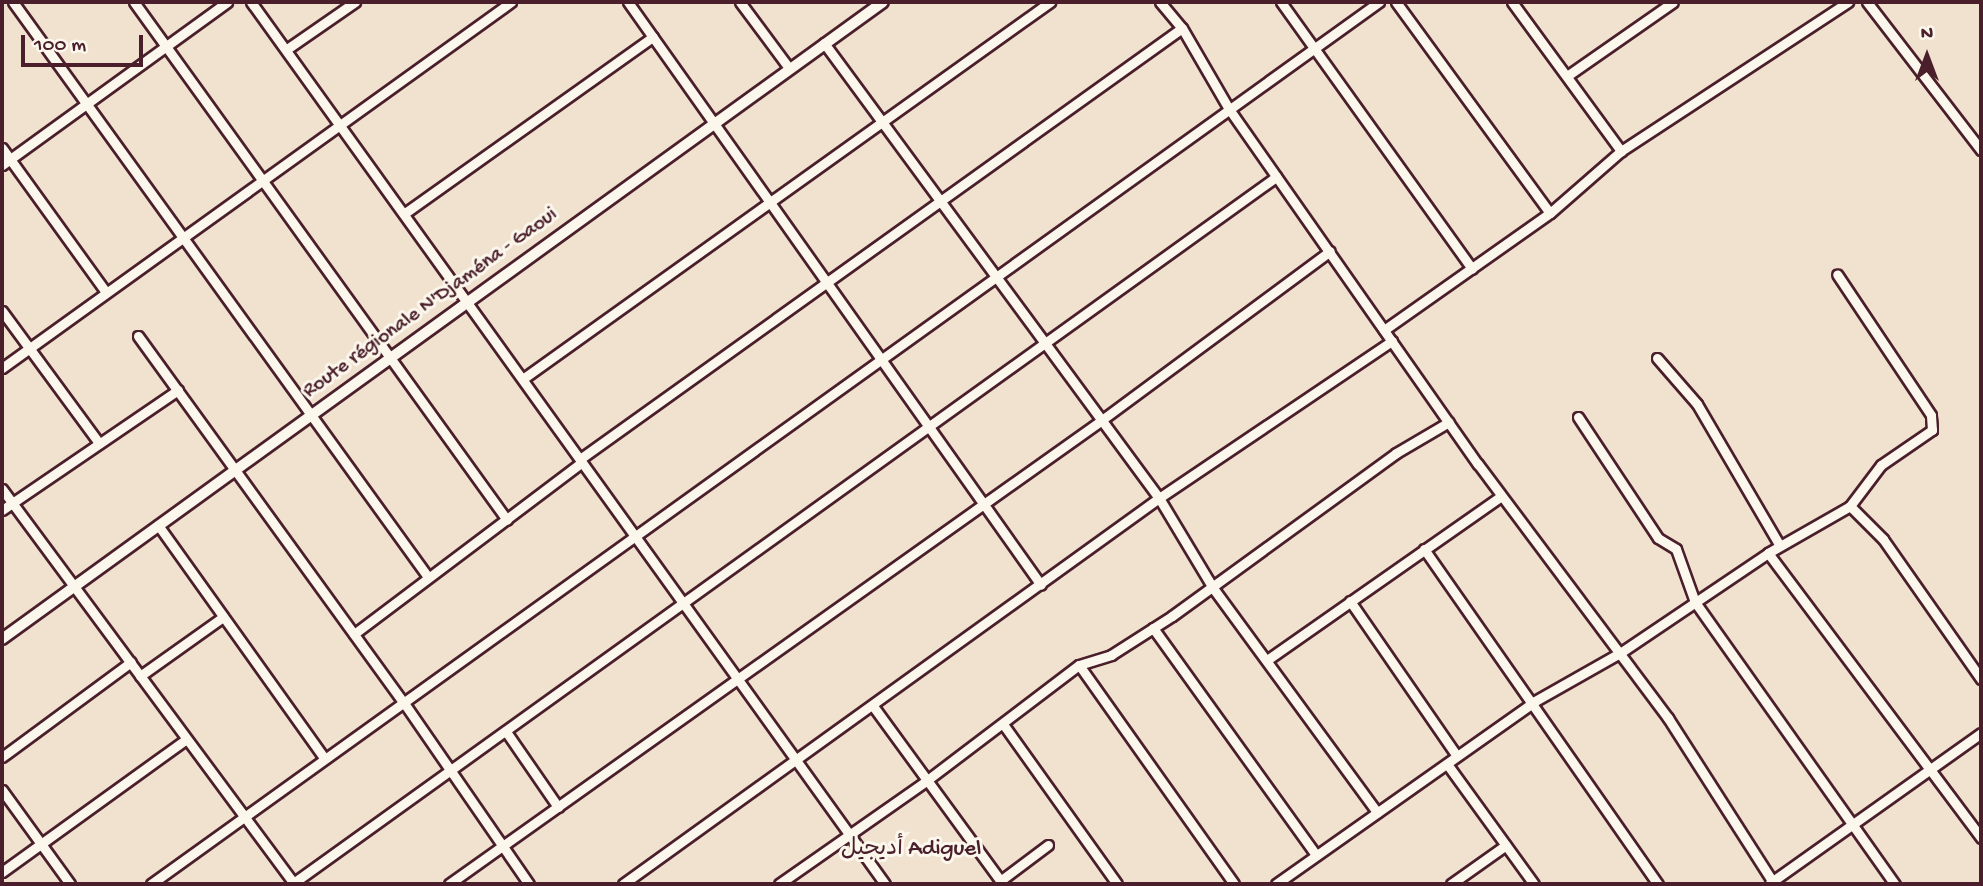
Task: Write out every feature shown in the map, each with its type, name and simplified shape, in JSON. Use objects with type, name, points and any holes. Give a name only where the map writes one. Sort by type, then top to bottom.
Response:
[{"type":"street","points":[[13,2],[428,577]]},
{"type":"street","points":[[134,2],[388,359],[507,520]]},
{"type":"street","points":[[6,162],[227,2]]},
{"type":"street","points":[[251,2],[524,378],[580,461],[885,884]]},
{"type":"street","points":[[287,49],[355,2]]},
{"type":"street","points":[[2,368],[510,2]]},
{"type":"street","points":[[628,2],[1041,585]]},
{"type":"street","points":[[740,2],[789,68]]},
{"type":"street","name":"Route régionale N'Djaména - Gaoui","points":[[2,639],[883,2]]},
{"type":"street","points":[[524,378],[1050,2]]},
{"type":"street","points":[[1160,2],[1182,28],[1228,109],[1501,496],[1693,755],[1772,883],[1981,733]]},
{"type":"street","points":[[1282,2],[1472,269]]},
{"type":"street","points":[[151,884],[996,281],[1228,109],[1379,2]]},
{"type":"street","points":[[1396,2],[1550,213]]},
{"type":"street","points":[[1514,2],[1621,151]]},
{"type":"street","points":[[1567,76],[1672,2]]},
{"type":"street","points":[[1384,330],[1550,213],[1621,151],[1849,2]]},
{"type":"street","points":[[1867,2],[1981,150]]},
{"type":"street","points":[[354,634],[507,520],[580,461],[939,199],[1182,28]]},
{"type":"street","points":[[405,213],[653,37]]},
{"type":"street","points":[[824,43],[1099,422],[1159,498],[1213,588],[1377,812]]},
{"type":"street","points":[[2,148],[6,162],[106,292]]},
{"type":"street","points":[[2,489],[293,884],[450,770],[507,733],[682,603],[1276,177]]},
{"type":"street","points":[[449,884],[736,677],[1099,422],[1330,251]]},
{"type":"street","points":[[1276,884],[1535,701],[1620,653],[1768,553],[1850,506],[1881,465],[1932,430],[1931,415],[1837,274]]},
{"type":"street","points":[[2,311],[99,443]]},
{"type":"street","points":[[138,336],[404,703],[528,884]]},
{"type":"street","points":[[623,884],[1159,498],[1392,341]]},
{"type":"street","points":[[1657,358],[1698,404],[1780,546]]},
{"type":"street","points":[[2,510],[177,390]]},
{"type":"street","points":[[1578,417],[1657,538],[1676,549],[1695,602],[1895,884]]},
{"type":"street","points":[[779,884],[926,781],[1080,665],[1111,655],[1153,628],[1213,588],[1396,453],[1449,422]]},
{"type":"street","points":[[1267,660],[1501,496]]},
{"type":"street","points":[[1850,506],[1883,539],[1981,679]]},
{"type":"street","points":[[158,525],[326,759]]},
{"type":"street","points":[[1424,549],[1535,701],[1658,884]]},
{"type":"street","points":[[1768,553],[1981,838]]},
{"type":"street","points":[[1350,601],[1457,756]]},
{"type":"street","points":[[140,676],[223,617]]},
{"type":"street","points":[[1153,628],[1316,855]]},
{"type":"street","points":[[2,757],[131,663]]},
{"type":"street","points":[[1080,665],[1234,884]]},
{"type":"street","points":[[873,706],[1001,883],[1048,845]]},
{"type":"street","points":[[1003,724],[1117,884]]},
{"type":"street","points":[[507,733],[558,807]]},
{"type":"street","points":[[2,872],[185,740]]},
{"type":"street","points":[[1447,764],[1534,884]]},
{"type":"street","points":[[2,790],[70,884]]},
{"type":"street","points":[[1451,884],[1506,845]]},
{"type":"district","name":"أديجيل Adiguel","points":[[911,850]]}]
